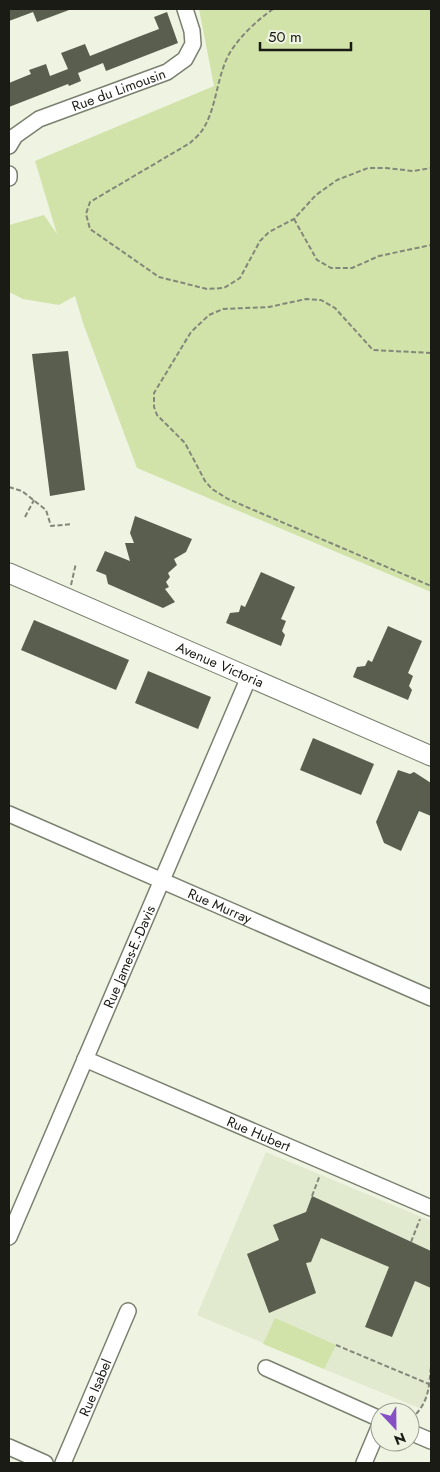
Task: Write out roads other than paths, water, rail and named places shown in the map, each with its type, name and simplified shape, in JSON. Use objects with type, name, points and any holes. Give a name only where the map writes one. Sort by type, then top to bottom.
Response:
[{"type":"street","name":"Rue du Limousin","points":[[9,146],[15,136],[40,119],[167,72],[186,59],[193,44],[192,31],[185,9]]},
{"type":"street","name":"Avenue Victoria","points":[[9,573],[431,756]]},
{"type":"street","name":"Rue James-E.-Davis","points":[[9,1237],[249,677]]},
{"type":"street","name":"Rue Murray","points":[[9,814],[431,998]]},
{"type":"street","name":"Rue Hubert","points":[[85,1059],[426,1212]]},
{"type":"street","name":"Rue Isabel","points":[[63,1463],[128,1311]]},
{"type":"street","points":[[266,1368],[370,1415]]},
{"type":"street","points":[[9,1447],[46,1463]]},
{"type":"street","points":[[364,1463],[370,1449]]}]
